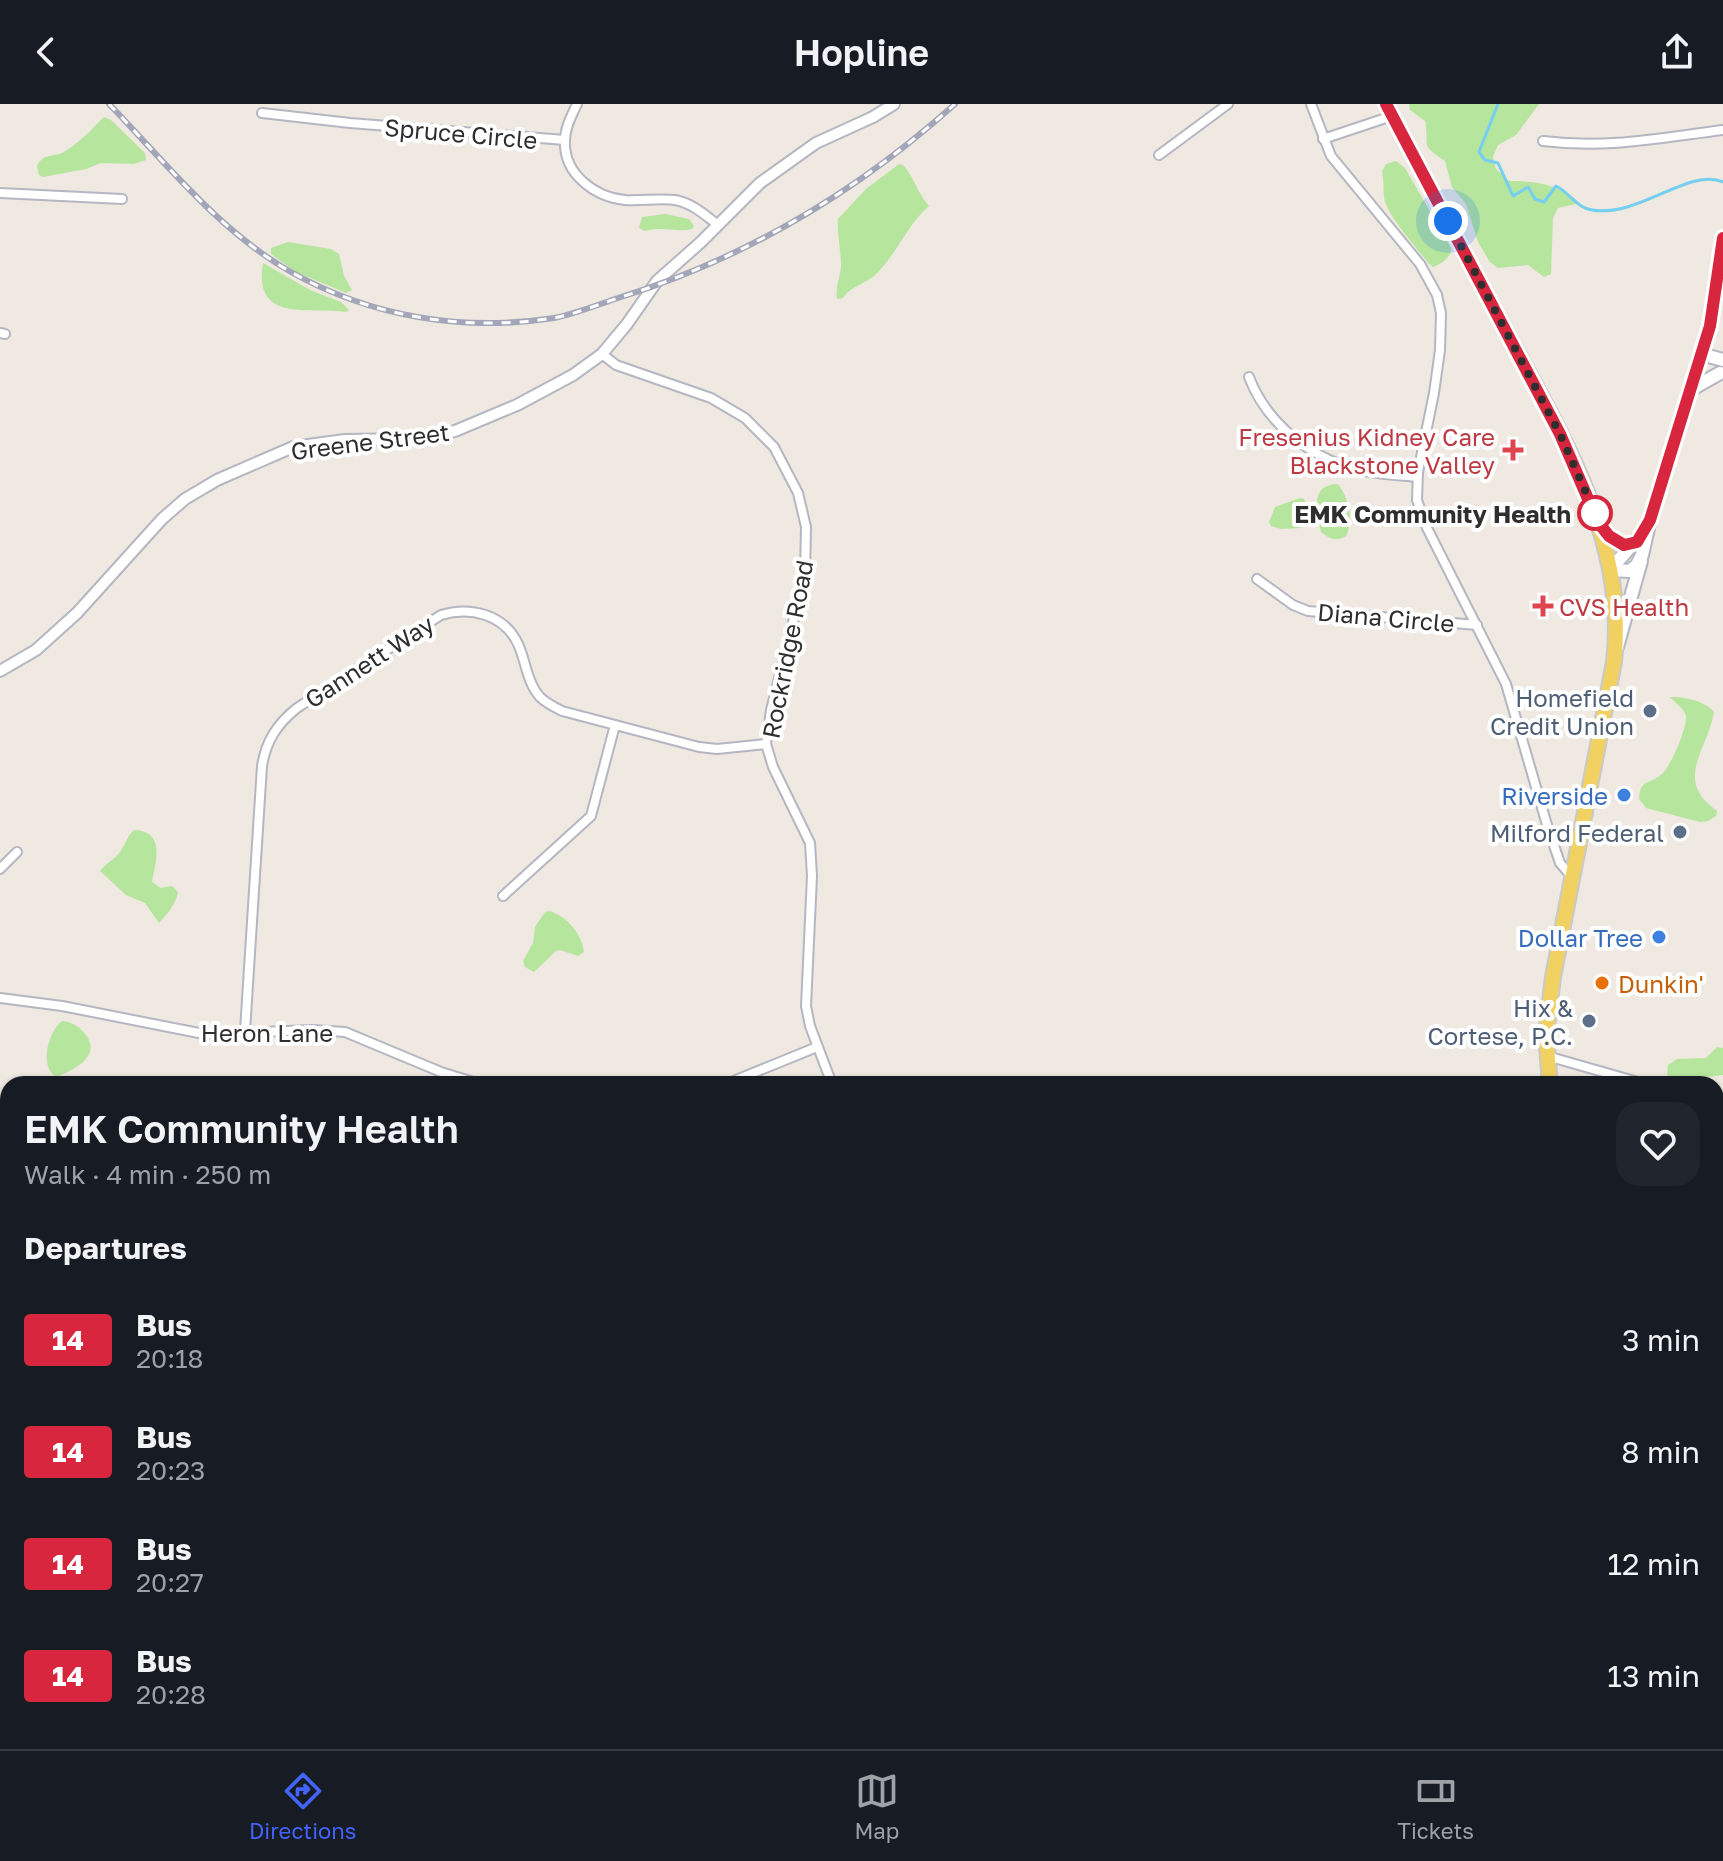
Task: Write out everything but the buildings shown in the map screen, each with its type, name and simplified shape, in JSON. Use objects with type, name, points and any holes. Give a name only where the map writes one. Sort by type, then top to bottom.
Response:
[{"type":"main road","points":[[1389,110],[1550,414],[1579,475],[1598,522],[1610,570],[1616,650]]},
{"type":"main road","points":[[1549,1076],[1546,1056],[1550,997],[1616,650],[1650,520],[1714,306],[1723,238]]},
{"type":"main road","points":[[1701,354],[1722,368]]},
{"type":"main road","points":[[1696,369],[1709,375],[1722,368]]},
{"type":"main road","points":[[1690,390],[1722,368]]},
{"type":"main road","points":[[1610,570],[1637,542],[1650,520]]},
{"type":"main road","points":[[1598,522],[1618,543],[1627,545],[1637,542]]},
{"type":"main road","points":[[1610,570],[1630,571],[1642,555]]},
{"type":"street","points":[[577,104],[565,140],[573,167],[591,189],[601,195],[628,200],[676,201],[696,208],[718,225]]},
{"type":"street","name":"Greene Street","points":[[0,671],[36,650],[77,613],[162,519],[185,499],[217,480],[293,447],[345,440],[431,437],[471,426],[559,383],[602,354],[657,281],[772,172],[823,139],[894,104]]},
{"type":"street","points":[[1159,155],[1228,104]]},
{"type":"street","points":[[1311,104],[1334,160],[1420,264],[1439,300],[1442,321],[1439,357],[1416,495],[1424,521],[1508,688],[1545,820],[1560,863],[1572,877]]},
{"type":"street","points":[[1323,139],[1389,110]]},
{"type":"street","name":"Spruce Circle","points":[[262,113],[565,140]]},
{"type":"street","points":[[1543,141],[1617,145],[1723,130]]},
{"type":"street","points":[[0,193],[122,199]]},
{"type":"street","name":"Rockridge Road","points":[[602,354],[616,365],[711,398],[745,418],[774,447],[798,493],[806,527],[805,574],[771,710],[766,744],[773,767],[810,843],[812,876],[805,988],[810,1026],[829,1076]]},
{"type":"street","points":[[1249,377],[1272,415],[1308,448],[1354,469],[1417,477]]},
{"type":"street","name":"Diana Circle","points":[[1257,579],[1296,606],[1311,612],[1477,625]]},
{"type":"street","name":"Gannett Way","points":[[245,1031],[262,766],[271,736],[287,716],[429,621],[465,610],[486,615],[511,634],[517,643],[535,691],[562,711],[717,749],[766,744]]},
{"type":"street","points":[[503,896],[591,816],[615,725]]},
{"type":"street","points":[[0,869],[17,852]]},
{"type":"street","name":"Heron Lane","points":[[0,998],[62,1006],[204,1034],[313,1030],[345,1032],[454,1076]]},
{"type":"street","points":[[746,1076],[817,1047]]},
{"type":"street","points":[[1546,1056],[1617,1076]]},
{"type":"green space","points":[[1409,104],[1539,104],[1516,135],[1498,145],[1493,157],[1496,169],[1509,181],[1555,187],[1576,204],[1558,208],[1553,218],[1551,274],[1544,277],[1528,265],[1498,268],[1490,262],[1478,242],[1466,204],[1452,187],[1445,161],[1428,147],[1425,121],[1410,110]]},
{"type":"green space","points":[[104,117],[145,153],[146,160],[134,164],[101,163],[86,169],[43,177],[39,175],[37,166],[43,159],[70,148]]},
{"type":"green space","points":[[1396,161],[1405,168],[1451,248],[1448,257],[1433,267],[1403,231],[1386,204],[1382,171],[1386,164]]},
{"type":"green space","points":[[899,164],[907,170],[929,206],[874,276],[837,299],[841,265],[838,219],[866,189]]},
{"type":"green space","points":[[665,214],[689,219],[694,226],[681,230],[645,231],[639,228],[642,217]]},
{"type":"green space","points":[[288,242],[331,249],[339,254],[344,276],[352,290],[346,293],[296,272],[271,254],[271,248]]},
{"type":"green space","points":[[263,263],[310,290],[341,302],[349,310],[300,310],[275,304],[266,295],[262,282]]},
{"type":"green space","points":[[1338,484],[1347,502],[1350,523],[1346,536],[1336,539],[1321,532],[1317,500],[1323,489]]},
{"type":"green space","points":[[1300,498],[1307,505],[1300,528],[1271,526],[1269,522],[1275,507]]},
{"type":"green space","points":[[1670,697],[1694,700],[1714,712],[1696,765],[1695,777],[1704,799],[1717,811],[1716,816],[1708,821],[1700,822],[1646,808],[1639,799],[1641,788],[1666,770],[1684,729],[1685,713]]},
{"type":"green space","points":[[134,830],[151,836],[155,842],[152,882],[161,888],[172,886],[178,892],[173,905],[159,923],[145,903],[126,895],[100,871],[120,852]]},
{"type":"green space","points":[[549,911],[562,917],[572,927],[584,952],[578,956],[556,951],[534,972],[525,967],[523,961],[533,943],[535,927]]},
{"type":"green space","points":[[62,1021],[74,1024],[88,1038],[90,1050],[82,1063],[55,1076],[48,1065],[47,1049]]},
{"type":"green space","points":[[1717,1047],[1723,1048],[1723,1075],[1667,1075],[1668,1065],[1677,1059],[1706,1058]]},
{"type":"waterway","points":[[1498,104],[1479,152],[1485,160],[1498,163],[1513,196],[1528,187],[1535,199],[1544,202],[1556,186],[1587,209],[1610,210],[1628,207],[1695,181],[1710,179],[1723,182]]},
{"type":"railway","points":[[109,104],[217,216],[240,237],[291,272],[353,300],[385,310],[418,317],[486,323],[520,322],[570,314],[710,264],[754,243],[839,194],[918,136],[955,104]]},
{"type":"bus line","name":"14","points":[[1386,104],[1560,434],[1598,522],[1609,536],[1624,545],[1637,542],[1650,520],[1710,326],[1723,238]]},
{"type":"place","name":"Fresenius Kidney Care Blackstone Valley","points":[[1513,450]]},
{"type":"place","name":"EMK Community Health","points":[[1595,513]]},
{"type":"place","name":"CVS Health","points":[[1543,606]]},
{"type":"place","name":"Homefield Credit Union","points":[[1650,711]]},
{"type":"place","name":"Riverside","points":[[1624,795]]},
{"type":"place","name":"Milford Federal","points":[[1680,832]]},
{"type":"place","name":"Dollar Tree","points":[[1659,937]]},
{"type":"place","name":"Dunkin'","points":[[1602,983]]},
{"type":"place","name":"Hix & Cortese, P.C.","points":[[1589,1021]]},
{"type":"route","points":[[1448,221],[1560,434],[1595,513]]}]
